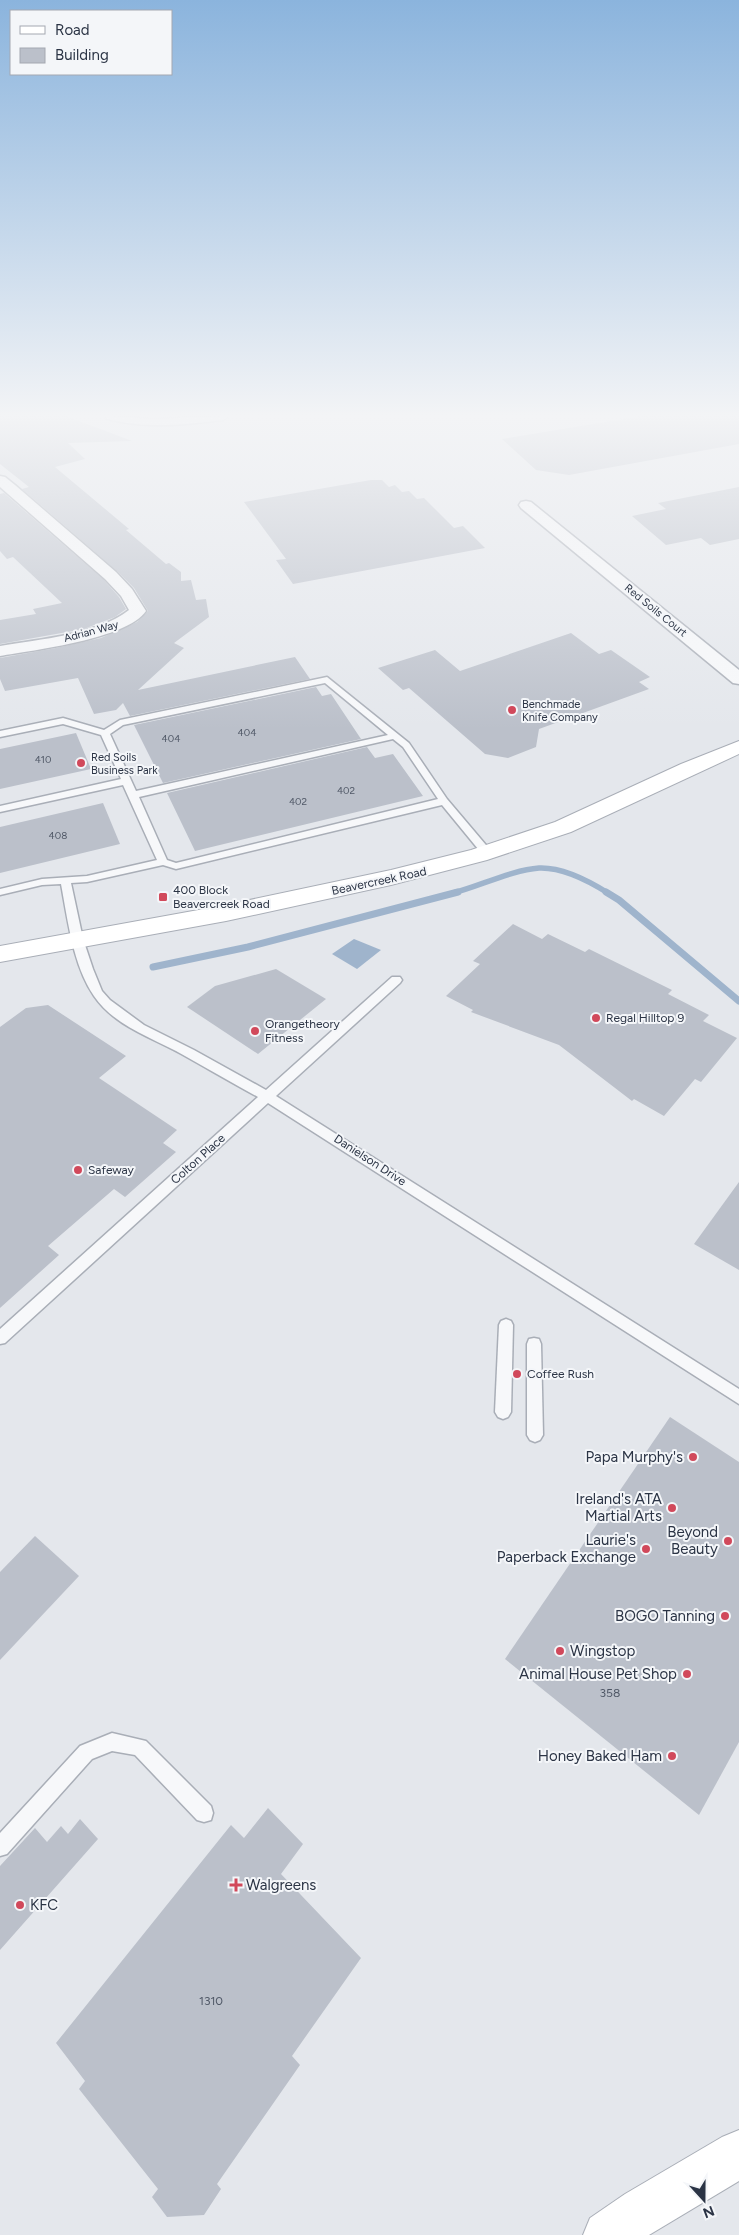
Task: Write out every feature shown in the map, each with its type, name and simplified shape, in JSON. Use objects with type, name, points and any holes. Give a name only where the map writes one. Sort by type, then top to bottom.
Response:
[{"type":"main road","name":"Beavercreek Road","points":[[0,954],[79,941],[432,869],[488,853],[579,821],[686,769],[739,747]]},
{"type":"main road","points":[[607,2235],[642,2211],[739,2154]]},
{"type":"street","name":"Adrian Way","points":[[0,651],[112,626],[132,618],[138,611],[120,586],[48,520]]},
{"type":"street","name":"Red Soils Court","points":[[545,520],[739,679]]},
{"type":"lane","points":[[0,734],[63,722],[106,733],[120,723],[327,680],[406,745],[444,801],[488,853]]},
{"type":"lane","points":[[106,733],[163,862]]},
{"type":"lane","points":[[133,795],[396,736]]},
{"type":"lane","points":[[0,809],[127,781]]},
{"type":"lane","points":[[0,892],[42,882],[88,879],[163,862],[176,866],[444,801]]},
{"type":"lane","name":"Danielson Drive","points":[[65,880],[72,916],[92,982],[108,1006],[141,1027],[287,1107],[739,1397]]},
{"type":"lane","name":"Colton Place","points":[[0,1338],[396,980]]},
{"type":"lane","points":[[503,1412],[506,1325]]},
{"type":"lane","points":[[534,1344],[535,1435]]},
{"type":"lane","points":[[0,1848],[86,1752],[112,1742],[140,1748],[204,1813]]},
{"type":"water","points":[[354,939],[381,950],[357,969],[332,954]]},
{"type":"building","points":[[0,520],[35,520],[104,580],[119,597],[126,609],[115,617],[84,629],[0,644],[0,620],[36,614],[33,609],[62,603],[13,557],[7,559],[0,551]]},
{"type":"building","points":[[58,520],[119,520],[129,529],[126,530],[166,564],[169,563],[181,572],[181,581],[191,580],[196,600],[206,599],[209,617],[174,643],[184,648],[138,690],[295,657],[310,679],[130,716],[123,703],[116,710],[94,714],[78,678],[5,691],[0,679],[0,658],[101,638],[137,622],[148,611],[134,588]]},
{"type":"building","points":[[257,520],[446,520],[454,528],[463,526],[485,548],[293,584],[276,560],[286,559]]},
{"type":"building","points":[[637,520],[739,520],[739,539],[710,545],[701,538],[666,545]]},
{"type":"building","name":"Benchmade Knife Company","points":[[571,633],[599,654],[611,650],[650,677],[639,682],[649,689],[539,729],[536,747],[508,758],[485,754],[409,688],[403,690],[378,668],[435,650],[460,671]]},
{"type":"building","points":[[316,687],[322,696],[331,694],[361,739],[163,783],[134,725]]},
{"type":"building","points":[[76,733],[91,769],[0,789],[0,749]]},
{"type":"building","points":[[367,747],[375,758],[393,754],[423,796],[195,851],[167,793]]},
{"type":"building","points":[[103,803],[120,844],[0,873],[0,827]]},
{"type":"building","name":"Regal Hilltop 9","points":[[513,924],[542,939],[548,934],[585,952],[589,949],[672,990],[668,994],[709,1015],[703,1021],[737,1038],[701,1082],[695,1079],[664,1116],[634,1099],[632,1101],[559,1045],[471,1012],[473,1010],[446,996],[480,964],[473,961]]},
{"type":"building","name":"Orangetheory Fitness","points":[[276,969],[326,999],[258,1054],[187,1007],[215,986]]},
{"type":"building","name":"Safeway","points":[[48,1005],[126,1056],[99,1078],[177,1130],[163,1143],[176,1152],[125,1197],[114,1189],[48,1246],[59,1255],[0,1308],[0,1027],[26,1008]]},
{"type":"building","points":[[739,1182],[739,1270],[694,1244]]},
{"type":"building","points":[[670,1417],[739,1462],[739,1742],[699,1815],[505,1659]]},
{"type":"building","points":[[35,1536],[79,1576],[0,1660],[0,1572]]},
{"type":"building","name":"Walgreens","points":[[268,1808],[303,1844],[281,1874],[361,1958],[292,2056],[300,2065],[217,2184],[221,2189],[204,2215],[167,2217],[152,2197],[158,2189],[79,2089],[85,2081],[56,2043],[231,1825],[244,1838]]},
{"type":"building","name":"KFC","points":[[80,1819],[98,1839],[0,1950],[0,1866],[35,1828],[47,1842],[61,1826],[68,1834]]},
{"type":"waterway","points":[[453,893],[518,872],[539,868],[566,872],[608,893]]},
{"type":"waterway","points":[[153,967],[248,947],[458,892]]},
{"type":"waterway","points":[[606,892],[619,900],[739,1001]]},
{"type":"place","name":"Benchmade Knife Company","points":[[512,710]]},
{"type":"place","name":"Red Soils Business Park","points":[[81,763]]},
{"type":"place","name":"400 Block Beavercreek Road","points":[[163,897]]},
{"type":"place","name":"Regal Hilltop 9","points":[[596,1018]]},
{"type":"place","name":"Orangetheory Fitness","points":[[255,1031]]},
{"type":"place","name":"Safeway","points":[[78,1170]]},
{"type":"place","name":"Coffee Rush","points":[[517,1374]]},
{"type":"place","name":"Papa Murphy's","points":[[693,1457]]},
{"type":"place","name":"Ireland's ATA Martial Arts","points":[[672,1508]]},
{"type":"place","name":"Beyond Beauty","points":[[728,1541]]},
{"type":"place","name":"Laurie's Paperback Exchange","points":[[646,1549]]},
{"type":"place","name":"BOGO Tanning","points":[[725,1616]]},
{"type":"place","name":"Wingstop","points":[[560,1651]]},
{"type":"place","name":"Animal House Pet Shop","points":[[687,1674]]},
{"type":"place","name":"Honey Baked Ham","points":[[672,1756]]},
{"type":"place","name":"Walgreens","points":[[236,1885]]},
{"type":"place","name":"KFC","points":[[20,1905]]}]
